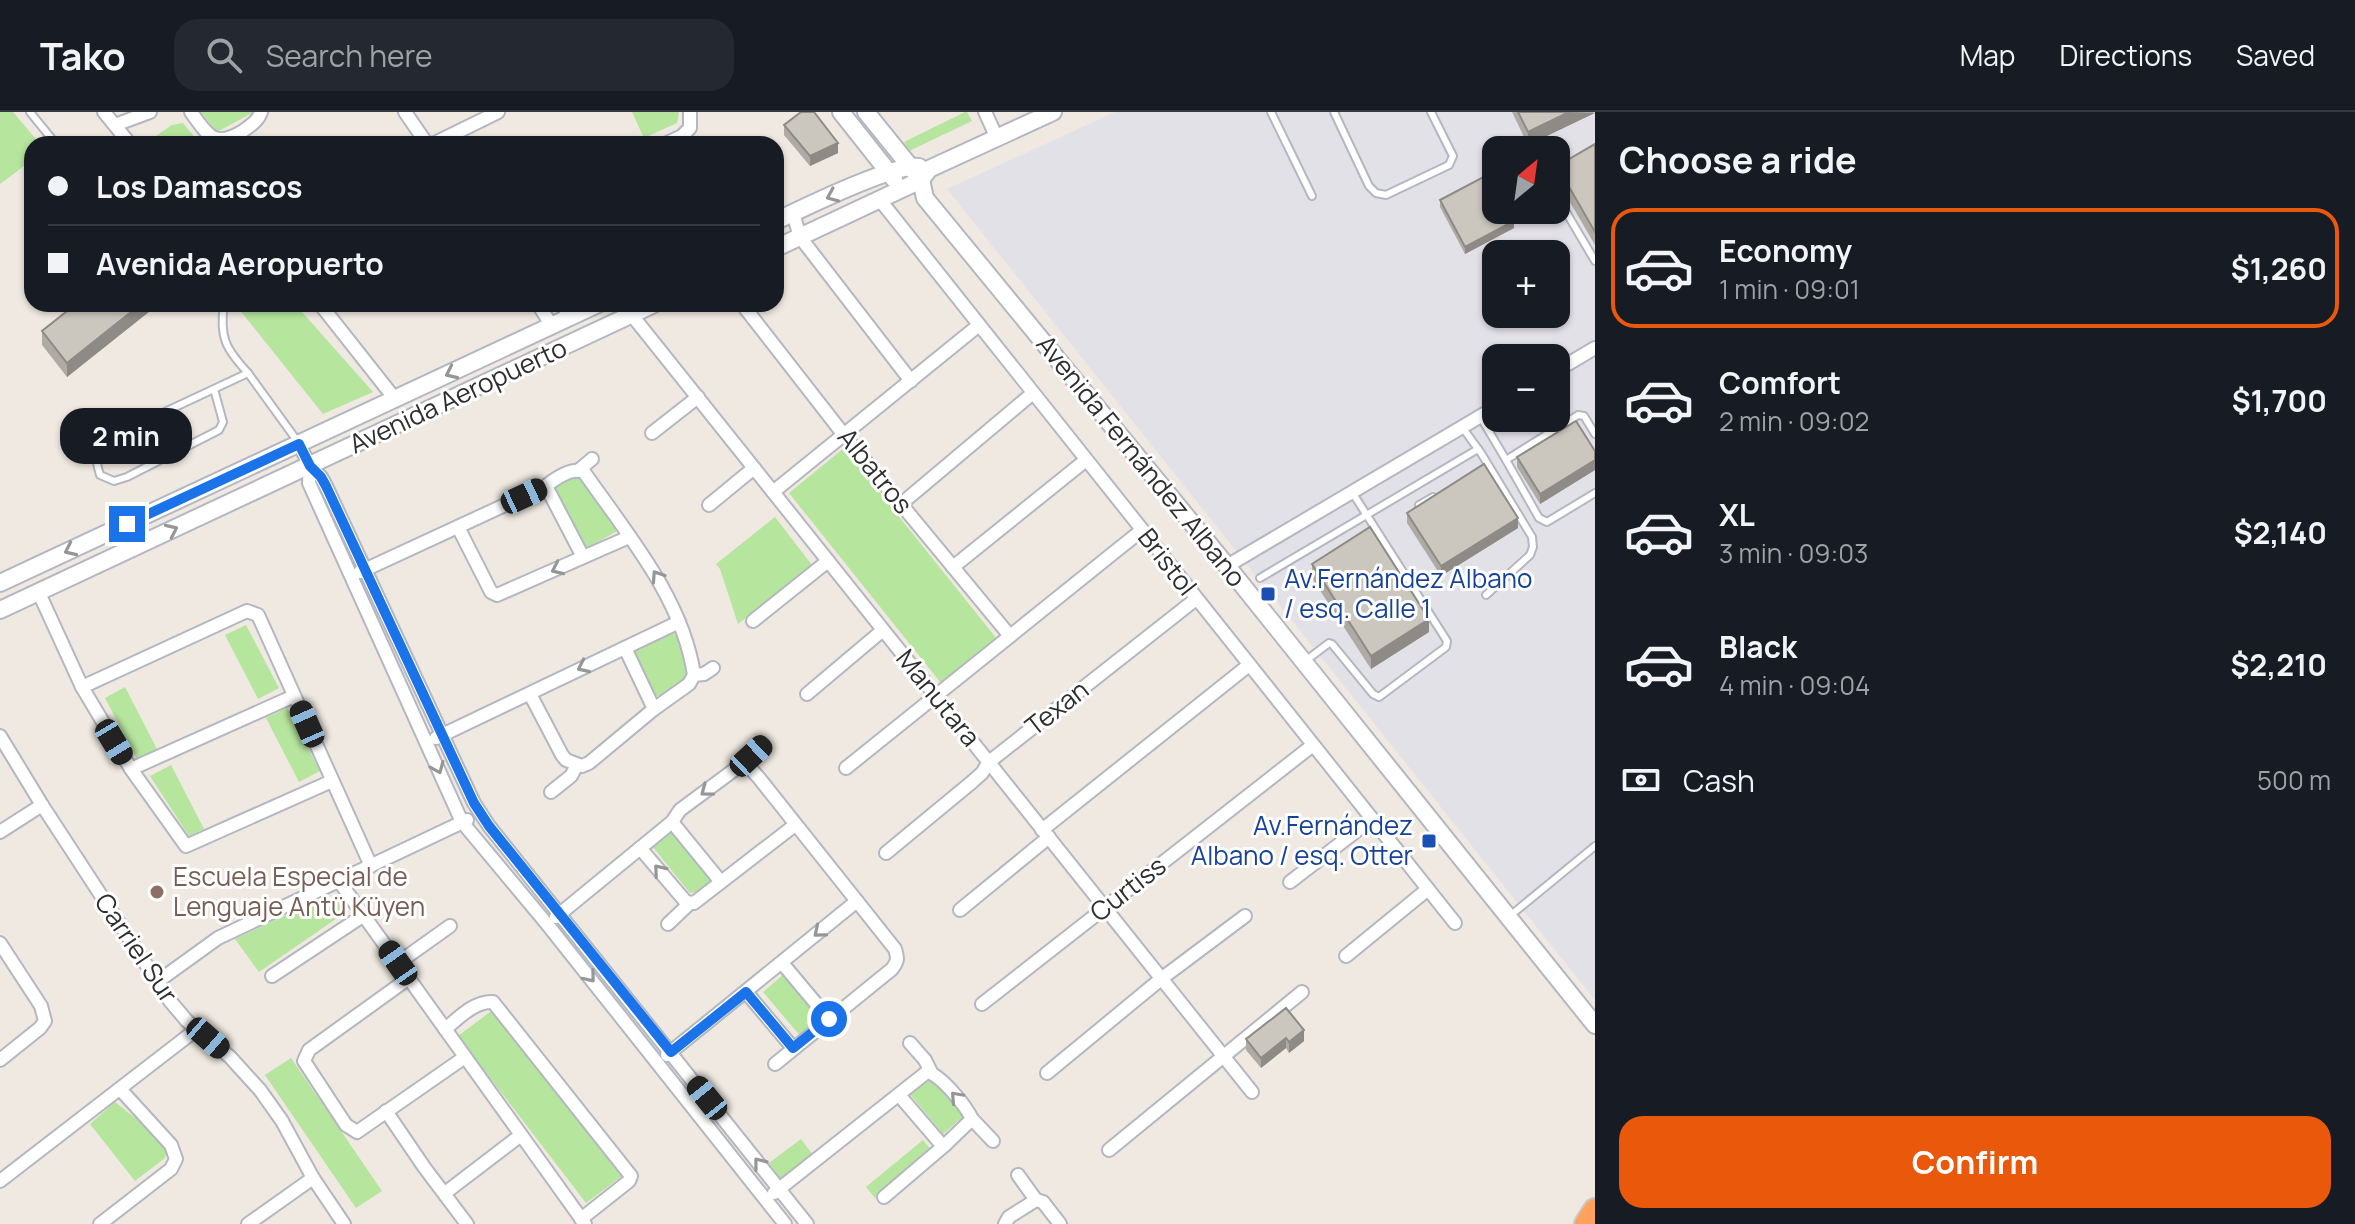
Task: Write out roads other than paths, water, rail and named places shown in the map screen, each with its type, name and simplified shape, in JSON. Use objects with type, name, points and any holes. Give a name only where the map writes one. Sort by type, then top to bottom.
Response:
[{"type":"highway","points":[[1586,1224],[1595,1210]]},
{"type":"street","points":[[104,112],[124,136]]},
{"type":"street","points":[[115,125],[150,112]]},
{"type":"street","points":[[191,112],[210,136]]},
{"type":"street","points":[[234,136],[255,122],[261,112]]},
{"type":"street","points":[[405,112],[424,136]]},
{"type":"street","points":[[447,136],[498,112]]},
{"type":"street","points":[[682,136],[690,128],[690,112]]},
{"type":"street","name":"Avenida Fernández Albano","points":[[841,112],[903,189],[925,198],[1227,566],[1595,1025]]},
{"type":"street","name":"Avenida Fernández Albano","points":[[866,112],[910,165],[925,174],[925,198]]},
{"type":"street","points":[[985,112],[997,138]]},
{"type":"street","points":[[784,244],[903,189],[925,174],[1053,112]]},
{"type":"street","points":[[784,217],[910,165]]},
{"type":"street","name":"Bristol","points":[[880,200],[1455,923]]},
{"type":"street","points":[[793,213],[800,237],[911,381]]},
{"type":"street","points":[[326,312],[395,399]]},
{"type":"street","points":[[543,312],[552,326]]},
{"type":"street","name":"Avenida Aeropuerto","points":[[0,583],[552,326],[564,312]]},
{"type":"street","name":"Avenida Aeropuerto","points":[[0,610],[310,466],[621,312]]},
{"type":"street","name":"Manutara","points":[[629,312],[1252,1092]]},
{"type":"street","name":"Albatros","points":[[748,312],[844,435],[1010,636]]},
{"type":"street","points":[[773,492],[979,325]]},
{"type":"street","points":[[1570,363],[1595,348]]},
{"type":"street","points":[[901,504],[1033,393]]},
{"type":"street","points":[[652,433],[698,397]]},
{"type":"street","points":[[1227,566],[1480,416]]},
{"type":"street","points":[[299,444],[310,466],[321,477],[480,813],[807,1224]]},
{"type":"street","points":[[579,470],[592,459]]},
{"type":"street","points":[[953,567],[1086,460]]},
{"type":"street","points":[[310,466],[309,483],[462,822],[658,1062],[785,1224]]},
{"type":"street","points":[[709,505],[754,468]]},
{"type":"street","points":[[352,575],[546,486],[574,470],[584,472],[664,587],[679,622],[694,675],[689,684],[589,763],[577,765],[562,755],[530,694]]},
{"type":"street","points":[[546,486],[583,557]]},
{"type":"street","points":[[458,527],[494,595],[501,595],[629,537]]},
{"type":"street","points":[[846,768],[1142,530]]},
{"type":"street","points":[[753,621],[828,561]]},
{"type":"street","points":[[39,593],[82,687],[131,769],[186,846],[332,781]]},
{"type":"street","name":"Texan","points":[[886,853],[972,782],[989,762],[1196,599]]},
{"type":"street","points":[[82,687],[247,611],[258,615],[371,866]]},
{"type":"street","points":[[427,742],[679,622]]},
{"type":"street","points":[[807,694],[883,630]]},
{"type":"street","points":[[625,648],[654,709]]},
{"type":"street","points":[[960,910],[1249,665]]},
{"type":"street","points":[[694,675],[704,674],[713,668]]},
{"type":"street","points":[[131,769],[294,696]]},
{"type":"street","name":"Carriel Sur","points":[[0,736],[176,1010],[230,1057],[260,1090],[344,1224]]},
{"type":"street","points":[[745,766],[763,745]]},
{"type":"street","name":"Curtiss","points":[[982,1004],[1313,745]]},
{"type":"street","points":[[551,792],[571,776],[577,765]]},
{"type":"street","points":[[547,924],[672,822],[680,810],[738,767],[750,768],[895,949],[898,957],[892,969],[775,1064]]},
{"type":"street","points":[[0,832],[42,805]]},
{"type":"street","points":[[157,982],[218,938],[480,813]]},
{"type":"street","points":[[1290,882],[1372,819]]},
{"type":"street","points":[[672,822],[721,882]]},
{"type":"street","points":[[668,924],[690,903],[795,825]]},
{"type":"street","points":[[640,848],[690,903]]},
{"type":"street","points":[[339,881],[581,1219]]},
{"type":"street","points":[[1346,956],[1428,889]]},
{"type":"street","points":[[658,1062],[857,901]]},
{"type":"street","points":[[272,976],[364,915]]},
{"type":"street","points":[[1047,1073],[1161,979],[1245,916]]},
{"type":"street","points":[[398,963],[450,926]]},
{"type":"street","points":[[0,945],[41,1006],[45,1021],[0,1060]]},
{"type":"street","points":[[782,963],[829,1019]]},
{"type":"street","points":[[409,978],[309,1050],[304,1061],[346,1125],[357,1132],[465,1057]]},
{"type":"street","points":[[746,992],[793,1048]]},
{"type":"street","points":[[1109,1150],[1302,992]]},
{"type":"street","points":[[445,1029],[474,1006],[493,1002],[631,1176],[629,1181],[581,1219],[565,1224]]},
{"type":"street","points":[[0,1181],[197,1029]]},
{"type":"street","points":[[910,1043],[931,1072],[993,1141]]},
{"type":"street","points":[[766,1199],[923,1075],[931,1072]]},
{"type":"street","points":[[100,1224],[171,1169],[176,1159],[171,1145],[120,1089]]},
{"type":"street","points":[[899,1095],[945,1145]]},
{"type":"street","points":[[386,1111],[467,1224]]},
{"type":"street","points":[[884,1197],[972,1119]]},
{"type":"street","points":[[445,1193],[521,1135]]},
{"type":"street","points":[[1018,1175],[1036,1200],[1043,1202],[1060,1224]]},
{"type":"street","points":[[248,1224],[313,1178]]},
{"type":"street","points":[[1005,1224],[1009,1217],[1036,1200]]},
{"type":"lane","points":[[30,112],[50,136]]},
{"type":"lane","points":[[1271,112],[1312,196]]},
{"type":"lane","points":[[1334,112],[1369,186],[1376,193],[1386,195],[1449,165],[1453,156],[1431,112]]},
{"type":"lane","points":[[1570,219],[1595,261]]},
{"type":"lane","points":[[223,312],[222,335],[230,353],[299,444]]},
{"type":"lane","points":[[214,389],[223,422],[219,430],[127,477],[114,481],[100,475],[95,457],[98,447],[107,439],[248,373]]},
{"type":"lane","points":[[1506,460],[1578,415],[1584,416],[1595,434]]},
{"type":"lane","points":[[1480,416],[1543,521],[1547,522],[1595,493]]},
{"type":"lane","points":[[1462,427],[1532,537],[1530,555],[1486,595]]},
{"type":"lane","points":[[1260,578],[1478,449]]},
{"type":"lane","points":[[1477,472],[1489,466]]},
{"type":"lane","points":[[1304,662],[1329,643],[1332,644],[1373,694],[1379,697],[1446,647],[1447,641],[1352,492]]},
{"type":"lane","points":[[1419,505],[1442,492]]},
{"type":"lane","points":[[1508,917],[1595,846]]},
{"type":"place","name":"Av.Fernández Albano / esq. Calle 1","points":[[1268,594]]},
{"type":"place","name":"Av.Fernández Albano / esq. Otter","points":[[1429,841]]},
{"type":"place","name":"Escuela Especial de Lenguaje Antü Küyen","points":[[157,892]]}]
